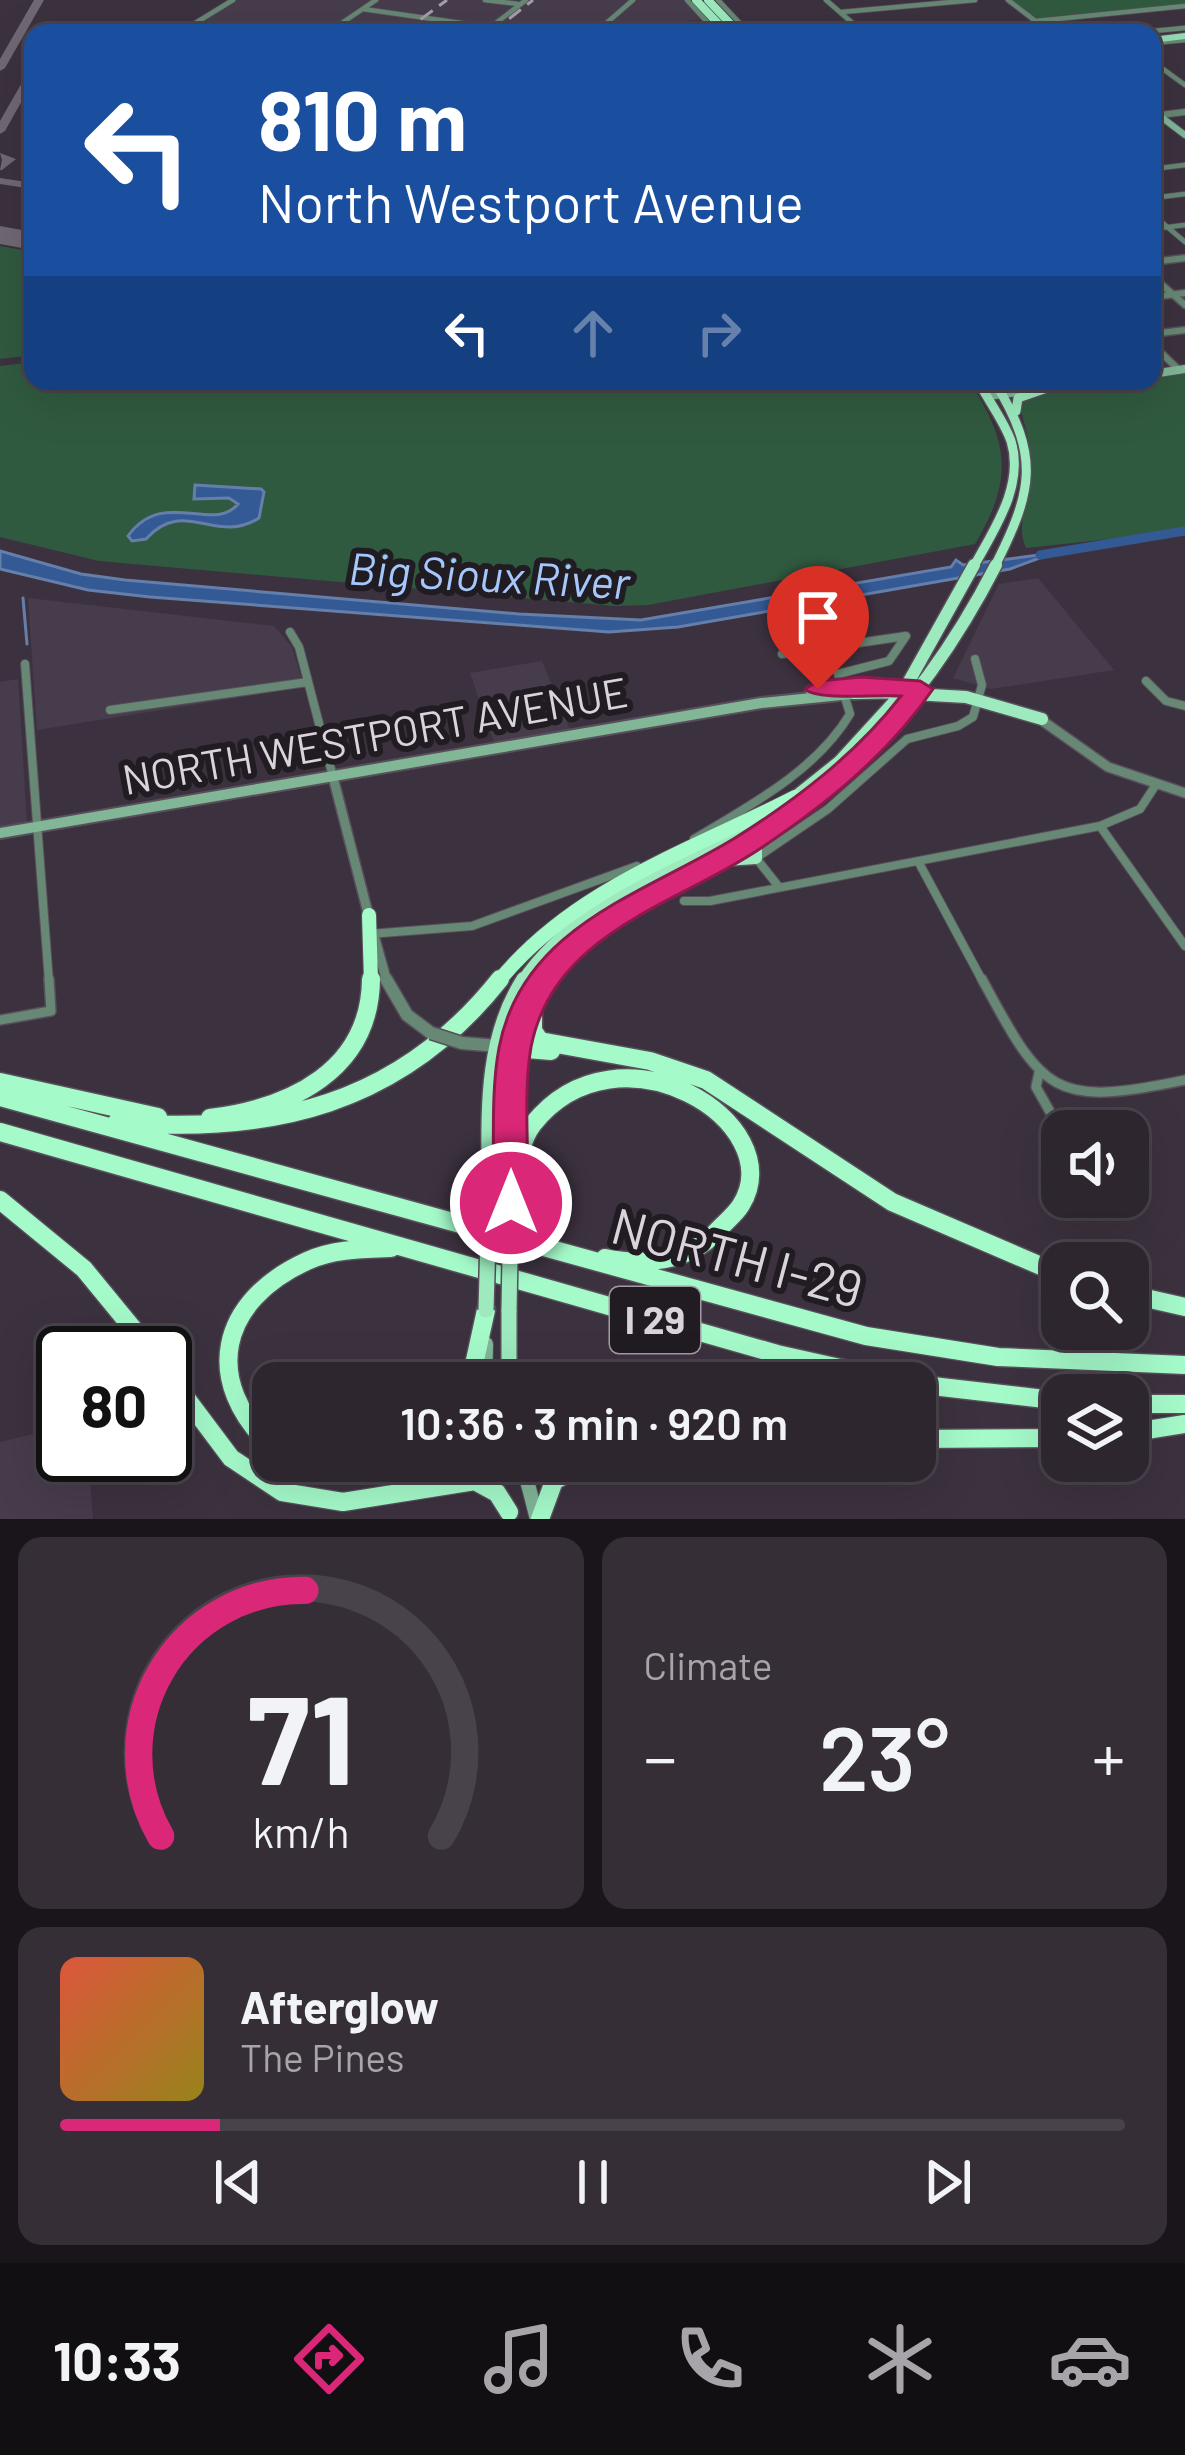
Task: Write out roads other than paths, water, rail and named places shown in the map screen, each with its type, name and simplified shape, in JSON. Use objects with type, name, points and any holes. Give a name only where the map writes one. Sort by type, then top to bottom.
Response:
[{"type":"highway","points":[[708,0],[731,24]]},
{"type":"highway","points":[[475,1362],[486,1310],[495,1046],[523,980],[570,928],[736,837],[795,797],[910,693],[960,588],[1004,512],[1014,471],[1007,430],[984,390]]},
{"type":"highway","points":[[509,1362],[515,1048],[533,998],[554,967],[591,930],[756,838],[856,764],[935,665],[987,583],[1027,502],[1030,447],[1002,390]]},
{"type":"highway","points":[[1018,417],[1016,400],[1041,390]]},
{"type":"highway","points":[[935,665],[933,680],[952,692]]},
{"type":"highway","points":[[845,691],[979,700],[1042,719]]},
{"type":"highway","points":[[845,691],[879,701],[881,716]]},
{"type":"highway","points":[[42,1106],[137,1124],[214,1127],[296,1115],[359,1093],[435,1049],[470,1016],[521,952],[562,917],[795,797]]},
{"type":"highway","points":[[707,866],[756,858],[756,838]]},
{"type":"highway","points":[[0,1082],[162,1118],[228,1116],[287,1099],[328,1074],[360,1037],[370,996],[369,915]]},
{"type":"highway","points":[[533,998],[532,1031],[540,1041],[634,1058],[706,1080],[892,1202],[1041,1266]]},
{"type":"highway","points":[[515,1048],[634,1058]]},
{"type":"highway","points":[[511,1203],[524,1142],[535,1122],[551,1104],[585,1084],[629,1077],[674,1083],[713,1104],[737,1132],[747,1166],[745,1192],[732,1217],[701,1245],[646,1262],[614,1261],[562,1246],[530,1246]]},
{"type":"highway","name":"NORTH I-29","points":[[0,1096],[791,1318],[903,1343],[1049,1361],[1185,1365]]},
{"type":"highway","name":"NORTH I-29","points":[[0,1132],[813,1362]]},
{"type":"highway","points":[[0,1200],[46,1232],[87,1270],[132,1326]]},
{"type":"highway","points":[[252,1428],[240,1416],[229,1389],[230,1344],[242,1314],[265,1285],[309,1260],[344,1251],[405,1248]]},
{"type":"highway","points":[[1149,1299],[1185,1307]]},
{"type":"highway","name":"NORTH I-29","points":[[936,1387],[1041,1399]]},
{"type":"highway","points":[[1149,1404],[1185,1404]]},
{"type":"highway","points":[[192,1406],[231,1457],[267,1486],[297,1498],[328,1502],[475,1481],[497,1492],[510,1516]]},
{"type":"highway","points":[[1149,1429],[1185,1424]]},
{"type":"highway","points":[[936,1438],[1041,1438]]},
{"type":"highway","points":[[378,1496],[430,1482]]},
{"type":"highway","points":[[538,1519],[553,1482]]},
{"type":"main road","points":[[988,396],[1036,390]]},
{"type":"main road","name":"NORTH WESTPORT AVENUE","points":[[0,833],[845,691]]},
{"type":"main road","points":[[485,1362],[486,1310]]},
{"type":"main road","points":[[504,1482],[510,1516]]},
{"type":"main road","points":[[528,1482],[538,1519]]},
{"type":"street","points":[[194,24],[233,0]]},
{"type":"street","points":[[340,24],[376,0]]},
{"type":"street","points":[[485,0],[523,2]]},
{"type":"street","points":[[605,24],[633,0]]},
{"type":"street","points":[[687,0],[713,24]]},
{"type":"street","points":[[718,0],[741,24]]},
{"type":"street","points":[[826,0],[854,24]]},
{"type":"street","points":[[842,13],[974,0]]},
{"type":"street","points":[[1008,0],[1040,24]]},
{"type":"street","points":[[494,24],[523,2]]},
{"type":"street","points":[[1036,21],[1185,7]]},
{"type":"street","points":[[363,9],[469,24]]},
{"type":"street","points":[[1161,221],[1185,242]]},
{"type":"street","points":[[1161,228],[1185,225]]},
{"type":"street","points":[[1161,284],[1185,305]]},
{"type":"street","points":[[1161,296],[1185,293]]},
{"type":"street","points":[[290,632],[308,682],[369,915]]},
{"type":"street","points":[[515,1048],[462,1043],[431,1034],[410,1021],[392,1000],[371,934],[481,924],[580,891],[693,839],[764,795],[839,730],[850,714],[841,673],[898,658],[906,636],[782,654]]},
{"type":"street","points":[[779,887],[756,858],[828,809],[908,740],[965,723],[979,700],[975,658]]},
{"type":"street","points":[[0,1020],[51,1011],[25,664]]},
{"type":"street","points":[[1146,681],[1166,701],[1185,706]]},
{"type":"street","points":[[110,710],[308,682]]},
{"type":"street","points":[[910,693],[952,692],[1067,737]]},
{"type":"street","points":[[1042,719],[1108,767],[1185,793]]},
{"type":"street","points":[[684,901],[710,901],[1100,826],[1135,813],[1155,786]]},
{"type":"street","points":[[1100,826],[1185,946]]},
{"type":"street","points":[[918,861],[1022,1054],[1039,1073],[1069,1090],[1098,1095],[1185,1080]]},
{"type":"street","points":[[1039,1073],[1036,1088],[1049,1110]]},
{"type":"water","points":[[195,485],[261,489],[259,518],[229,527],[174,522],[146,539],[132,541],[128,536],[156,515],[215,515],[238,504],[229,498],[194,499]]},
{"type":"water","points":[[0,551],[81,574],[125,580],[641,620],[951,567],[956,560],[963,565],[1053,553],[1010,569],[678,627],[609,632],[88,590],[0,569]]},
{"type":"waterway","name":"Big Sioux River","points":[[1040,555],[1185,531]]},
{"type":"waterway","points":[[23,598],[27,644]]},
{"type":"railway","points":[[414,24],[447,0]]},
{"type":"railway","points":[[502,24],[533,0]]}]
